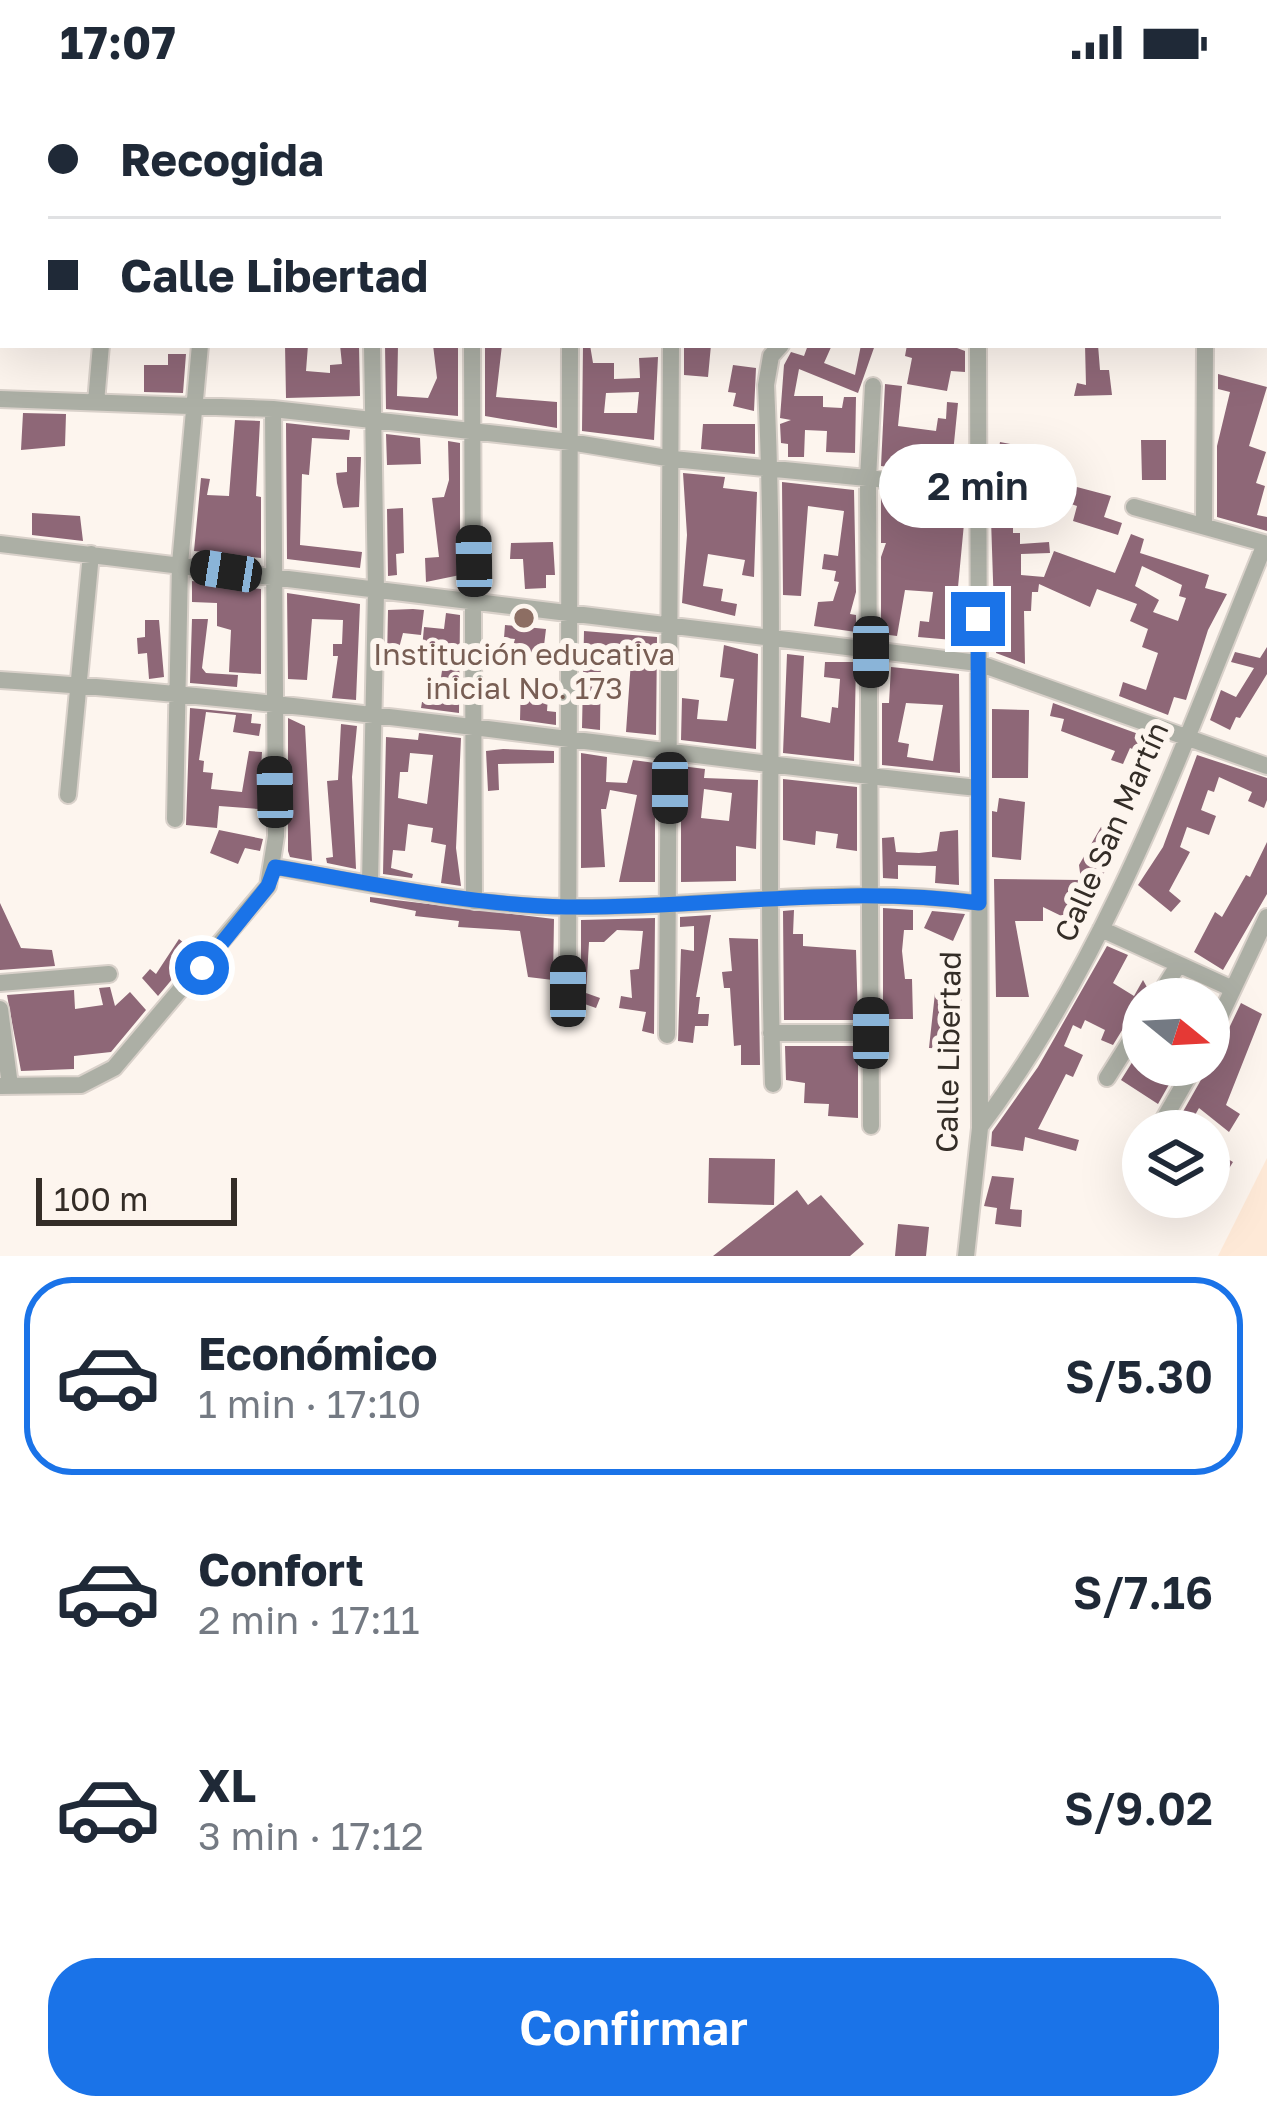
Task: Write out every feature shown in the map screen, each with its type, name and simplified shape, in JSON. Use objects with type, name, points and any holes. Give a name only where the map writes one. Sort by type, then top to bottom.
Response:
[{"type":"street","points":[[96,402],[101,348]]},
{"type":"street","points":[[175,819],[179,564],[200,348]]},
{"type":"street","points":[[370,884],[376,591],[372,348]]},
{"type":"street","points":[[472,348],[474,901]]},
{"type":"street","points":[[568,991],[570,348]]},
{"type":"street","points":[[668,1035],[671,348]]},
{"type":"street","points":[[773,1084],[766,895],[772,639],[767,367],[779,348]]},
{"type":"street","name":"Calle Libertad","points":[[966,1256],[980,1128],[978,348]]},
{"type":"street","points":[[1204,524],[1205,348]]},
{"type":"street","points":[[871,1126],[868,478],[873,386]]},
{"type":"street","points":[[0,399],[273,409],[570,442],[673,459],[979,489]]},
{"type":"street","points":[[0,1009],[5,1086],[100,1079],[134,1049],[254,905],[275,867],[273,409]]},
{"type":"street","points":[[1134,507],[1266,544]]},
{"type":"street","points":[[0,544],[978,663],[1267,766]]},
{"type":"street","name":"Calle San Martín","points":[[980,1128],[1060,1006],[1152,826],[1266,544]]},
{"type":"street","points":[[68,795],[91,554]]},
{"type":"street","points":[[0,680],[272,700],[568,742],[979,788]]},
{"type":"street","points":[[275,867],[474,901],[568,907],[766,895],[870,894],[979,903]]},
{"type":"street","points":[[1230,995],[1267,917]]},
{"type":"street","points":[[1101,929],[1233,989]]},
{"type":"street","points":[[1170,978],[1177,967]]},
{"type":"street","points":[[0,983],[109,974]]},
{"type":"street","points":[[771,1034],[871,1033]]},
{"type":"street","points":[[1107,1078],[1122,1054]]},
{"type":"shaded area","points":[[1267,1158],[1267,1256],[1218,1256]]},
{"type":"building","points":[[285,348],[308,348],[306,371],[330,373],[330,365],[342,364],[340,348],[359,348],[360,396],[286,398]]},
{"type":"building","points":[[385,348],[398,348],[397,396],[428,398],[437,378],[433,348],[458,348],[458,416],[386,409]]},
{"type":"building","points":[[485,348],[502,348],[496,397],[557,402],[557,428],[485,416]]},
{"type":"building","points":[[583,348],[590,348],[593,363],[614,363],[614,379],[640,378],[639,358],[658,357],[654,440],[582,431]],"holes":[[[639,392],[637,413],[604,413],[606,393]]]},
{"type":"building","points":[[684,348],[711,348],[708,377],[684,375]]},
{"type":"building","points":[[807,348],[831,348],[824,363],[855,375],[860,348],[874,348],[858,393],[799,369],[794,396],[823,396],[823,407],[842,408],[844,397],[856,397],[855,453],[826,452],[827,431],[805,430],[804,457],[788,457],[780,424],[791,420],[780,418],[784,365],[791,352],[804,356]]},
{"type":"building","points":[[906,348],[957,348],[965,351],[965,372],[951,371],[947,391],[907,384],[912,358],[905,356]]},
{"type":"building","points":[[1085,348],[1098,348],[1100,370],[1109,370],[1112,395],[1074,396],[1077,383],[1086,385]]},
{"type":"building","points":[[168,354],[186,354],[183,393],[144,392],[144,365],[168,365]]},
{"type":"building","points":[[733,365],[756,368],[754,411],[733,406],[736,393],[728,392]]},
{"type":"building","points":[[1218,374],[1267,387],[1249,446],[1266,452],[1256,483],[1265,486],[1257,515],[1267,517],[1267,531],[1217,517],[1217,446],[1230,392],[1218,389]]},
{"type":"building","points":[[885,384],[902,386],[898,426],[936,431],[938,418],[946,419],[947,402],[958,403],[952,463],[957,463],[956,474],[935,472],[936,462],[905,458],[903,469],[881,466]]},
{"type":"building","points":[[23,413],[66,414],[65,446],[21,450]]},
{"type":"building","points":[[235,420],[260,421],[256,496],[261,497],[261,558],[194,551],[201,478],[210,479],[207,495],[229,496]]},
{"type":"building","points":[[286,423],[350,430],[349,440],[312,438],[309,475],[302,474],[300,545],[362,552],[360,568],[287,559]]},
{"type":"building","points":[[703,424],[755,424],[755,454],[701,449]]},
{"type":"building","points":[[386,434],[420,438],[421,464],[387,465]]},
{"type":"building","points":[[1141,440],[1166,440],[1166,480],[1142,480]]},
{"type":"building","points":[[448,441],[460,443],[460,575],[426,582],[425,558],[439,557],[432,498],[444,497],[449,480]]},
{"type":"building","points":[[1000,442],[1025,447],[1020,472],[1111,496],[1104,517],[1122,523],[1118,535],[1073,521],[1077,506],[1065,502],[1067,493],[1026,490],[1026,512],[1013,511],[1013,533],[1020,533],[1020,544],[1049,542],[1050,553],[1021,554],[1021,575],[1044,577],[1054,551],[1115,573],[1131,534],[1144,539],[1140,553],[1209,575],[1205,588],[1227,594],[1208,630],[1186,700],[1174,697],[1168,715],[1119,696],[1123,682],[1146,690],[1158,653],[1142,647],[1148,629],[1130,621],[1137,604],[1097,589],[1090,607],[1039,584],[1038,592],[1032,592],[1031,611],[1024,611],[1025,664],[996,653],[1001,610],[994,610],[991,519],[993,502],[1005,491],[1007,462],[997,460]],"holes":[[[1142,566],[1182,585],[1179,596],[1186,598],[1178,621],[1153,612],[1159,600],[1135,586]]]},
{"type":"building","points":[[347,457],[361,457],[359,507],[343,508],[337,483],[336,473],[347,472]]},
{"type":"building","points":[[683,473],[725,477],[723,488],[757,492],[754,577],[742,575],[745,560],[708,554],[703,586],[723,589],[721,601],[737,604],[735,616],[682,603],[687,535]]},
{"type":"building","points":[[782,482],[854,490],[856,592],[850,614],[856,615],[856,632],[814,626],[818,602],[833,601],[839,582],[834,581],[836,571],[822,569],[824,554],[838,556],[844,511],[808,506],[801,596],[783,595]]},
{"type":"building","points":[[881,492],[905,495],[902,511],[930,514],[932,497],[961,500],[959,512],[965,513],[953,640],[918,637],[920,621],[929,622],[933,592],[905,590],[897,636],[881,634],[881,557],[886,543],[881,543]]},
{"type":"building","points":[[403,508],[404,553],[396,554],[397,575],[388,576],[387,509]]},
{"type":"building","points":[[32,513],[80,516],[83,541],[32,535]]},
{"type":"building","points":[[553,542],[555,575],[546,575],[546,588],[525,589],[523,559],[510,559],[511,543]]},
{"type":"building","points":[[192,581],[261,589],[261,674],[229,672],[231,630],[217,626],[217,603],[192,602]]},
{"type":"building","points":[[287,593],[360,604],[356,700],[332,698],[338,656],[333,656],[333,644],[342,644],[343,620],[312,619],[307,680],[288,679]]},
{"type":"building","points":[[388,610],[424,610],[421,635],[403,633],[395,663],[387,662]]},
{"type":"building","points":[[446,613],[460,615],[459,713],[421,708],[422,702],[437,704],[443,664],[441,651],[422,649],[424,627],[444,629]]},
{"type":"building","points":[[192,619],[208,619],[202,668],[206,673],[238,675],[237,687],[190,683]]},
{"type":"building","points":[[145,620],[159,620],[164,677],[149,679],[147,653],[138,654],[137,638],[145,637]]},
{"type":"building","points":[[505,625],[546,629],[542,662],[509,660],[515,639],[504,638]]},
{"type":"building","points":[[584,631],[657,637],[656,735],[626,732],[631,661],[626,659],[601,658],[600,730],[582,728]]},
{"type":"building","points":[[724,645],[758,654],[756,749],[681,740],[682,698],[699,700],[697,719],[727,721],[734,679],[720,677]]},
{"type":"building","points":[[1267,647],[1267,674],[1240,718],[1236,717],[1230,730],[1210,720],[1221,690],[1236,697],[1254,668],[1231,662],[1235,652],[1260,658]]},
{"type":"building","points":[[787,654],[804,656],[801,717],[830,723],[832,707],[838,708],[840,679],[824,677],[825,662],[856,662],[854,761],[783,753]]},
{"type":"building","points":[[891,667],[959,674],[960,773],[882,765],[882,703],[889,703]],"holes":[[[906,703],[943,705],[933,761],[907,757],[909,744],[898,742]]]},
{"type":"building","points":[[521,681],[549,683],[547,711],[556,712],[556,725],[520,720]]},
{"type":"building","points":[[1053,703],[1155,740],[1149,756],[1130,748],[1123,764],[1111,760],[1115,751],[1061,731],[1064,719],[1050,716]]},
{"type":"building","points":[[190,708],[252,714],[251,723],[261,724],[259,736],[233,732],[236,715],[206,712],[199,760],[204,761],[203,772],[213,773],[211,789],[242,792],[249,751],[262,752],[259,809],[219,806],[217,828],[186,825]]},
{"type":"building","points":[[992,709],[1029,710],[1028,778],[992,778]]},
{"type":"building","points":[[288,718],[305,726],[312,861],[290,857],[288,851]]},
{"type":"building","points":[[341,724],[357,726],[352,777],[356,869],[327,863],[326,858],[333,857],[327,781],[338,780]]},
{"type":"building","points":[[419,733],[461,738],[456,848],[461,886],[441,883],[446,845],[431,842],[433,828],[408,824],[405,851],[393,850],[391,868],[413,874],[412,878],[383,874],[386,737],[418,740]],"holes":[[[410,753],[433,755],[427,804],[398,798],[400,772],[408,772]]]},
{"type":"building","points":[[486,751],[554,751],[554,763],[498,764],[499,790],[488,791]]},
{"type":"building","points":[[581,753],[607,757],[606,782],[627,783],[633,760],[655,763],[655,882],[619,882],[637,795],[610,790],[606,809],[601,809],[605,867],[581,868]]},
{"type":"building","points":[[1197,755],[1267,778],[1267,800],[1264,808],[1248,801],[1252,792],[1219,777],[1201,810],[1216,816],[1209,835],[1187,827],[1180,847],[1190,852],[1169,891],[1181,901],[1171,912],[1138,885],[1163,847]]},
{"type":"building","points":[[681,766],[705,769],[704,778],[758,780],[756,849],[736,846],[736,881],[681,882]],"holes":[[[704,789],[732,793],[729,821],[701,818]]]},
{"type":"building","points":[[783,779],[857,787],[857,851],[836,848],[838,834],[816,831],[815,845],[783,840]]},
{"type":"building","points":[[999,798],[1025,802],[1021,860],[992,857],[992,811],[997,812]]},
{"type":"building","points":[[1101,827],[1122,838],[1087,906],[1092,908],[1084,927],[1043,907],[1043,921],[1015,921],[1029,997],[996,997],[994,879],[1081,880],[1079,865]]},
{"type":"building","points":[[219,830],[263,839],[260,851],[245,848],[238,864],[210,853]]},
{"type":"building","points":[[958,830],[959,885],[935,883],[936,866],[898,865],[898,879],[883,878],[882,838],[894,837],[896,852],[919,853],[937,851],[940,832]]},
{"type":"building","points":[[1267,842],[1267,894],[1223,970],[1194,952],[1215,912],[1222,917],[1246,875],[1250,877]]},
{"type":"building","points":[[370,897],[554,919],[553,980],[528,977],[520,931],[458,927],[459,921],[415,916],[416,911],[370,902]]},
{"type":"building","points":[[0,903],[21,948],[52,950],[55,966],[0,970]]},
{"type":"building","points":[[883,908],[913,910],[913,930],[904,930],[902,951],[905,979],[912,979],[913,1019],[883,1019]]},
{"type":"building","points":[[794,910],[793,934],[803,934],[803,946],[856,950],[858,1020],[784,1020],[783,911]]},
{"type":"building","points":[[932,911],[965,914],[953,941],[924,928]]},
{"type":"building","points":[[711,915],[696,997],[700,997],[698,1014],[709,1014],[708,1026],[695,1026],[693,1043],[678,1041],[681,949],[694,951],[694,926],[680,927],[680,917]]},
{"type":"building","points":[[655,918],[654,1034],[642,1031],[646,1012],[619,1008],[621,996],[632,998],[630,970],[639,969],[643,931],[617,930],[604,942],[589,942],[586,993],[600,998],[596,1008],[576,1001],[581,991],[581,920]]},
{"type":"building","points":[[729,938],[758,939],[760,1065],[741,1065],[741,1045],[734,1046],[730,988],[724,988],[722,972],[732,971]]},
{"type":"building","points":[[179,939],[195,952],[158,996],[142,978],[150,969],[156,974]]},
{"type":"building","points":[[1107,946],[1128,955],[1113,983],[1122,989],[1122,1030],[1113,1045],[1101,1040],[1105,1030],[1085,1020],[1081,1029],[1073,1025],[1064,1046],[1083,1055],[1073,1077],[1066,1074],[1038,1129],[1079,1140],[1076,1151],[1025,1137],[1023,1151],[991,1146],[992,1132],[1038,1067]]},
{"type":"building","points":[[110,987],[115,1006],[130,992],[146,1010],[111,1052],[74,1056],[74,1069],[21,1071],[7,995],[74,990],[75,1009],[103,1005],[99,988]]},
{"type":"building","points":[[935,993],[962,996],[959,1049],[929,1048]]},
{"type":"building","points":[[1241,1003],[1262,1014],[1226,1105],[1240,1114],[1230,1130],[1230,1110],[1184,1110],[1198,1086],[1230,1086],[1230,1026]]},
{"type":"building","points":[[785,1046],[858,1046],[858,1118],[828,1116],[829,1104],[804,1103],[805,1083],[786,1080]]},
{"type":"building","points":[[1130,1086],[1168,1086],[1158,1104]]},
{"type":"building","points":[[709,1158],[775,1159],[774,1205],[708,1203]]},
{"type":"building","points":[[992,1176],[1014,1178],[1010,1209],[1022,1210],[1021,1227],[995,1224],[997,1208],[984,1206]]},
{"type":"building","points":[[797,1190],[808,1205],[821,1195],[864,1244],[850,1256],[713,1256]]},
{"type":"building","points":[[898,1224],[929,1227],[926,1256],[895,1256]]},
{"type":"place","name":"Institución educativa inicial No. 173","points":[[524,618]]},
{"type":"route","points":[[202,968],[268,886],[275,867],[474,901],[568,907],[766,895],[927,896],[979,903],[978,619]]}]
